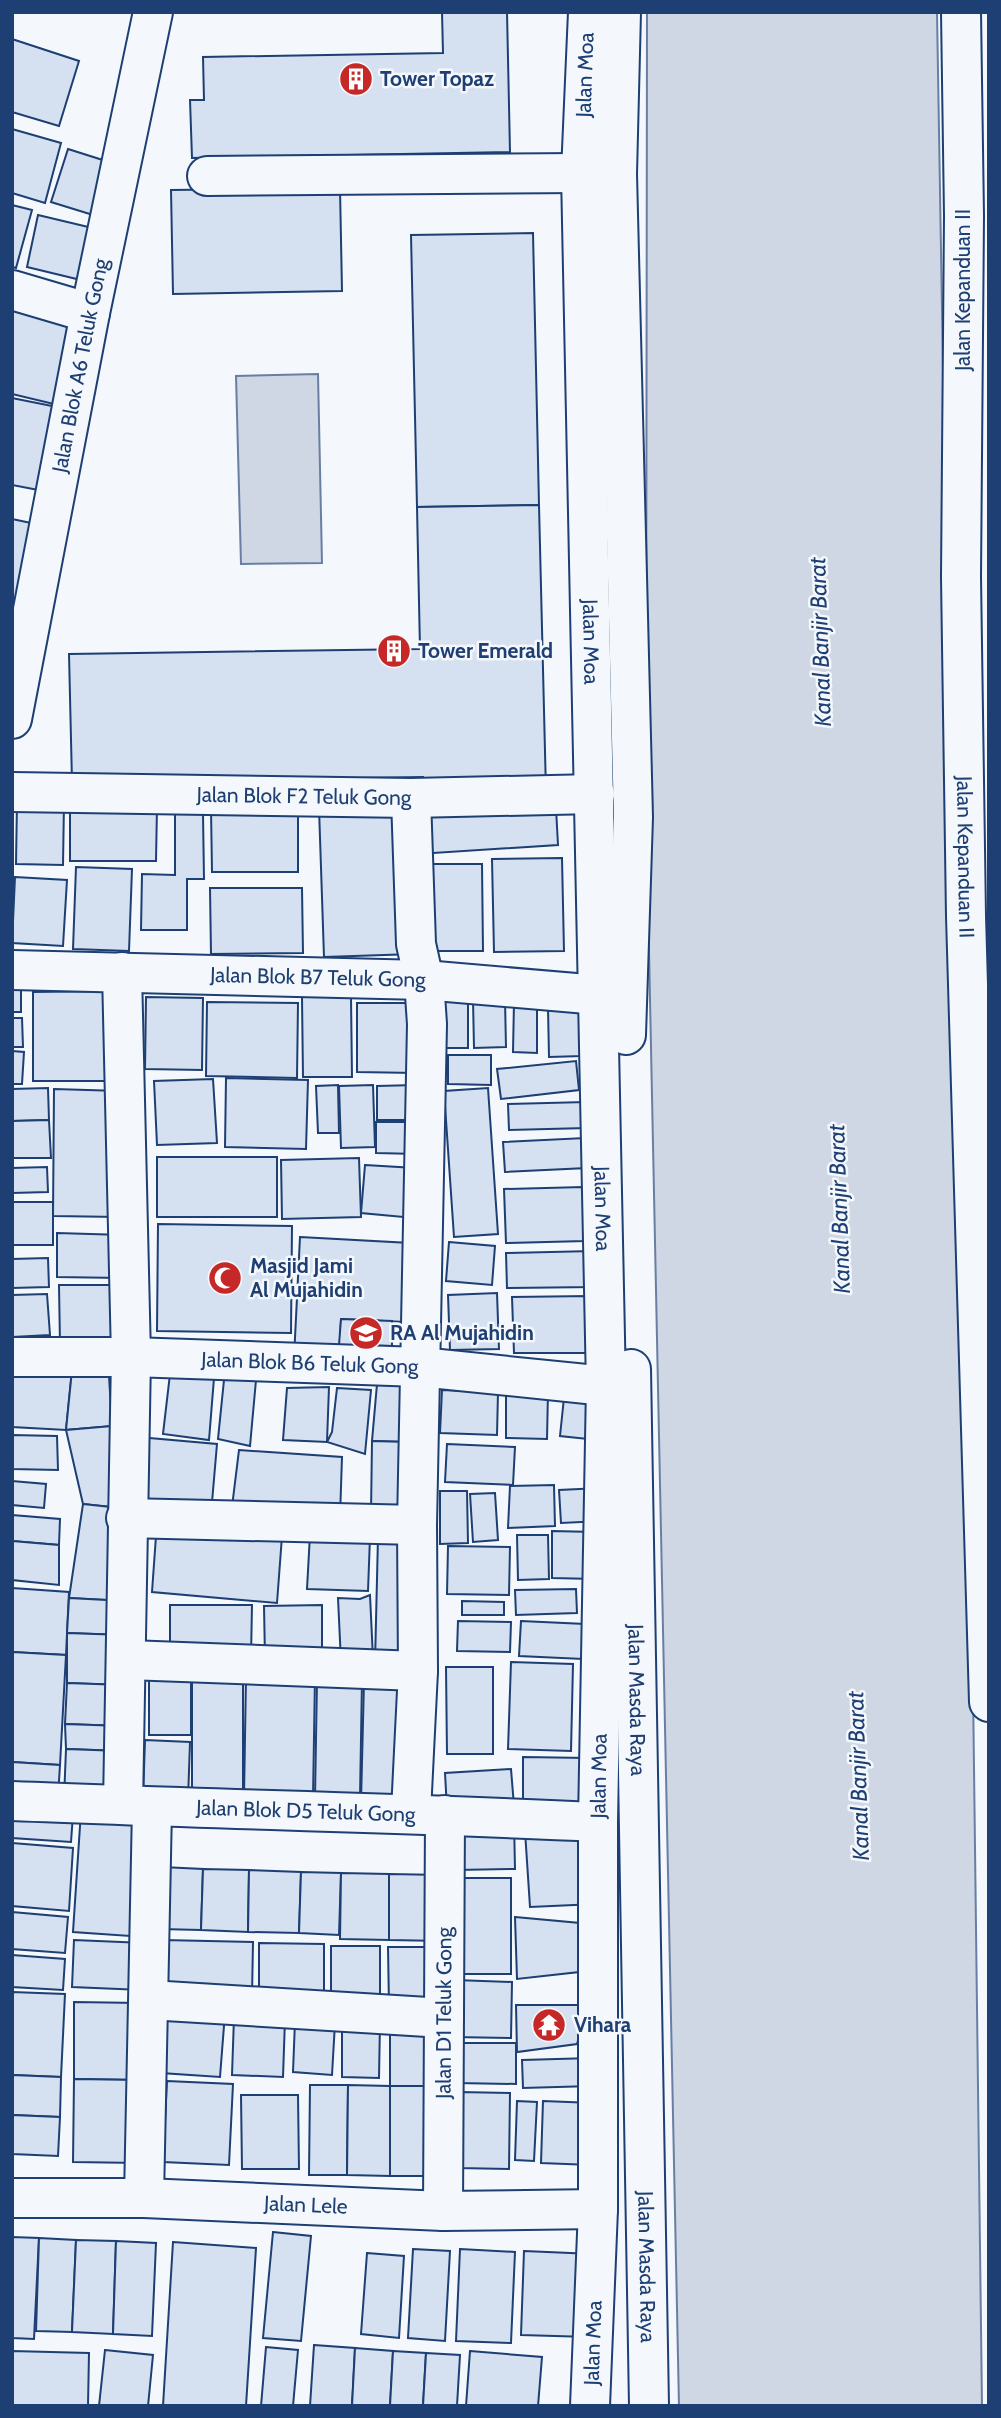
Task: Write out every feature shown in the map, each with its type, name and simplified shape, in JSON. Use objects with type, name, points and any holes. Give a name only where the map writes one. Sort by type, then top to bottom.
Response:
[{"type":"street","name":"Jalan Blok A6 Teluk Gong","points":[[12,719],[18,662],[153,12]]},
{"type":"street","name":"Jalan Moa","points":[[588,12],[581,173],[595,794],[612,995],[598,1822],[598,2209],[590,2406]]},
{"type":"street","name":"Jalan Moa","points":[[612,995],[633,817],[617,174],[621,12]]},
{"type":"street","name":"Jalan Kepanduan II","points":[[961,12],[964,216],[961,577],[966,916],[989,1702]]},
{"type":"street","points":[[207,176],[581,173]]},
{"type":"street","points":[[12,290],[90,313]]},
{"type":"street","name":"Jalan Blok F2 Teluk Gong","points":[[12,792],[411,799],[595,794]]},
{"type":"street","name":"Jalan D1 Teluk Gong","points":[[411,799],[416,944],[424,980],[427,1024],[417,1525],[418,1671],[444,2018],[443,2211]]},
{"type":"street","name":"Jalan Blok B7 Teluk Gong","points":[[12,970],[424,980],[612,995]]},
{"type":"street","points":[[122,972],[131,1357],[126,1518],[128,1660],[149,2000],[144,2198]]},
{"type":"street","name":"Jalan Masda Raya","points":[[612,995],[649,2406]]},
{"type":"street","name":"Jalan Blok B6 Teluk Gong","points":[[12,1357],[131,1357],[420,1367],[606,1386]]},
{"type":"street","points":[[126,1518],[417,1525]]},
{"type":"street","points":[[128,1660],[418,1671]]},
{"type":"street","name":"Jalan Blok D5 Teluk Gong","points":[[12,1801],[598,1822]]},
{"type":"street","points":[[149,2000],[444,2018]]},
{"type":"street","name":"Jalan Lele","points":[[12,2198],[144,2198],[443,2211],[598,2209]]},
{"type":"water","name":"Kanal Banjir Barat","points":[[647,12],[937,12],[950,786],[973,1688],[982,2406],[679,2406],[646,805]]},
{"type":"water","points":[[318,374],[322,563],[241,564],[236,376]]},
{"type":"building","name":"Tower Topaz","points":[[442,12],[507,12],[510,152],[192,158],[190,100],[204,100],[203,57],[443,53]]},
{"type":"building","points":[[12,39],[79,61],[59,126],[12,112]]},
{"type":"building","points":[[12,129],[61,143],[45,203],[12,193]]},
{"type":"building","points":[[68,149],[109,162],[93,215],[51,202]]},
{"type":"building","points":[[340,188],[342,291],[173,294],[171,190]]},
{"type":"building","points":[[12,205],[32,210],[16,268],[12,267]]},
{"type":"building","points":[[38,215],[101,230],[89,282],[27,267]]},
{"type":"building","points":[[533,233],[539,505],[417,507],[411,235]]},
{"type":"building","points":[[12,298],[79,314],[58,405],[12,394]]},
{"type":"building","points":[[12,398],[67,409],[49,492],[12,485]]},
{"type":"building","name":"Tower Emerald","points":[[539,505],[546,792],[424,795],[423,777],[72,782],[69,654],[420,649],[417,507]]},
{"type":"building","points":[[12,519],[36,524],[12,642]]},
{"type":"building","points":[[17,801],[64,802],[63,865],[16,864]]},
{"type":"building","points":[[409,805],[414,954],[324,957],[319,808]]},
{"type":"building","points":[[70,806],[157,807],[156,861],[70,861]]},
{"type":"building","points":[[298,808],[298,872],[212,872],[211,809]]},
{"type":"building","points":[[556,808],[558,845],[418,854],[416,818]]},
{"type":"building","points":[[175,814],[203,814],[204,879],[187,879],[187,930],[141,930],[142,874],[175,875]]},
{"type":"building","points":[[562,858],[564,951],[494,952],[492,859]]},
{"type":"building","points":[[425,864],[482,864],[483,951],[426,951]]},
{"type":"building","points":[[76,867],[132,869],[129,951],[73,949]]},
{"type":"building","points":[[15,877],[67,880],[63,946],[12,943]]},
{"type":"building","points":[[210,888],[302,888],[303,953],[211,954]]},
{"type":"building","points":[[12,973],[21,973],[21,1012],[12,1012]]},
{"type":"building","points":[[113,991],[114,1081],[33,1081],[33,992]]},
{"type":"building","points":[[146,997],[203,998],[202,1070],[145,1069]]},
{"type":"building","points":[[302,997],[351,997],[352,1077],[303,1077]]},
{"type":"building","points":[[473,1000],[505,1000],[506,1047],[474,1048]]},
{"type":"building","points":[[207,1002],[298,1003],[297,1078],[206,1076]]},
{"type":"building","points":[[444,1002],[468,1002],[468,1048],[444,1048]]},
{"type":"building","points":[[514,1002],[537,1003],[537,1053],[513,1052]]},
{"type":"building","points":[[357,1003],[415,1003],[415,1073],[357,1072]]},
{"type":"building","points":[[548,1008],[580,1008],[582,1056],[549,1057]]},
{"type":"building","points":[[12,1018],[22,1018],[23,1047],[12,1047]]},
{"type":"building","points":[[12,1051],[24,1052],[22,1084],[12,1084]]},
{"type":"building","points":[[448,1055],[491,1055],[491,1085],[448,1084]]},
{"type":"building","points":[[576,1061],[579,1090],[501,1099],[497,1069]]},
{"type":"building","points":[[226,1078],[308,1080],[306,1149],[225,1147]]},
{"type":"building","points":[[213,1079],[217,1143],[157,1145],[154,1081]]},
{"type":"building","points":[[338,1085],[339,1133],[318,1133],[316,1086]]},
{"type":"building","points":[[373,1085],[375,1147],[341,1148],[339,1086]]},
{"type":"building","points":[[416,1085],[417,1120],[377,1120],[377,1086]]},
{"type":"building","points":[[48,1088],[49,1120],[12,1121],[12,1089]]},
{"type":"building","points":[[488,1088],[498,1234],[454,1237],[444,1091]]},
{"type":"building","points":[[54,1089],[120,1091],[119,1217],[53,1216]]},
{"type":"building","points":[[586,1102],[587,1128],[509,1130],[508,1104]]},
{"type":"building","points":[[49,1120],[51,1158],[12,1158],[12,1121]]},
{"type":"building","points":[[376,1122],[418,1122],[417,1154],[376,1153]]},
{"type":"building","points":[[585,1138],[587,1168],[505,1172],[503,1142]]},
{"type":"building","points":[[157,1157],[277,1157],[277,1217],[157,1217]]},
{"type":"building","points":[[359,1158],[361,1217],[282,1219],[281,1160]]},
{"type":"building","points":[[365,1165],[415,1168],[414,1218],[361,1213]]},
{"type":"building","points":[[47,1167],[48,1192],[12,1193],[12,1168]]},
{"type":"building","points":[[583,1187],[585,1241],[506,1243],[504,1189]]},
{"type":"building","points":[[12,1202],[53,1202],[53,1245],[12,1245]]},
{"type":"building","name":"Masjid Jami Al Mujahidin","points":[[158,1224],[292,1226],[291,1333],[157,1331]]},
{"type":"building","points":[[57,1233],[123,1235],[121,1278],[57,1277]]},
{"type":"building","points":[[300,1237],[410,1243],[406,1322],[341,1319],[339,1360],[294,1358]]},
{"type":"building","points":[[449,1242],[495,1246],[492,1285],[446,1281]]},
{"type":"building","points":[[593,1251],[594,1287],[507,1288],[506,1253]]},
{"type":"building","points":[[48,1258],[49,1287],[12,1288],[12,1259]]},
{"type":"building","points":[[59,1285],[117,1285],[118,1343],[60,1344]]},
{"type":"building","points":[[497,1293],[499,1349],[450,1350],[448,1295]]},
{"type":"building","points":[[47,1294],[50,1335],[12,1337],[12,1295]]},
{"type":"building","points":[[589,1296],[590,1353],[514,1353],[512,1297]]},
{"type":"building","name":"RA Al Mujahidin","points":[[341,1319],[392,1321],[392,1346],[339,1345]]},
{"type":"building","points":[[12,1368],[72,1370],[66,1430],[12,1427]]},
{"type":"building","points":[[72,1370],[109,1376],[112,1426],[66,1430]]},
{"type":"building","points":[[170,1374],[214,1378],[209,1440],[163,1434]]},
{"type":"building","points":[[224,1380],[256,1380],[250,1446],[218,1439]]},
{"type":"building","points":[[377,1384],[410,1387],[408,1442],[372,1441]]},
{"type":"building","points":[[329,1387],[327,1442],[283,1440],[287,1388]]},
{"type":"building","points":[[337,1388],[371,1390],[365,1454],[327,1442],[332,1432]]},
{"type":"building","points":[[565,1388],[602,1392],[597,1440],[560,1436]]},
{"type":"building","points":[[442,1390],[498,1392],[497,1435],[440,1433]]},
{"type":"building","points":[[506,1392],[548,1392],[547,1439],[506,1438]]},
{"type":"building","points":[[112,1426],[120,1508],[83,1504],[66,1430]]},
{"type":"building","points":[[12,1435],[57,1436],[58,1470],[12,1469]]},
{"type":"building","points":[[138,1437],[217,1444],[211,1514],[132,1508]]},
{"type":"building","points":[[372,1441],[408,1442],[410,1513],[371,1513]]},
{"type":"building","points":[[447,1444],[515,1447],[513,1485],[445,1482]]},
{"type":"building","points":[[239,1450],[342,1457],[340,1517],[231,1515]]},
{"type":"building","points":[[12,1481],[46,1484],[44,1508],[12,1505]]},
{"type":"building","points":[[554,1485],[555,1526],[508,1528],[510,1486]]},
{"type":"building","points":[[600,1488],[602,1521],[561,1523],[559,1490]]},
{"type":"building","points":[[440,1491],[467,1491],[468,1543],[440,1544]]},
{"type":"building","points":[[495,1493],[498,1540],[473,1542],[470,1494]]},
{"type":"building","points":[[83,1504],[120,1508],[125,1601],[69,1598]]},
{"type":"building","points":[[12,1515],[60,1519],[59,1545],[12,1541]]},
{"type":"building","points":[[157,1522],[282,1536],[277,1603],[152,1592]]},
{"type":"building","points":[[552,1531],[595,1532],[595,1579],[552,1578]]},
{"type":"building","points":[[310,1534],[370,1537],[368,1591],[307,1589]]},
{"type":"building","points":[[517,1535],[548,1535],[549,1579],[518,1580]]},
{"type":"building","points":[[378,1537],[413,1537],[412,1663],[375,1663]]},
{"type":"building","points":[[12,1541],[59,1545],[59,1585],[12,1580]]},
{"type":"building","points":[[448,1546],[510,1547],[509,1595],[447,1594]]},
{"type":"building","points":[[12,1588],[69,1592],[66,1655],[12,1652]]},
{"type":"building","points":[[576,1589],[577,1613],[516,1615],[515,1590]]},
{"type":"building","points":[[370,1595],[373,1659],[341,1662],[338,1598],[360,1599]]},
{"type":"building","points":[[69,1598],[125,1601],[123,1635],[67,1633]]},
{"type":"building","points":[[462,1601],[504,1602],[504,1615],[462,1615]]},
{"type":"building","points":[[170,1605],[252,1605],[251,1657],[170,1656]]},
{"type":"building","points":[[322,1605],[322,1657],[265,1658],[264,1606]]},
{"type":"building","points":[[458,1621],[511,1622],[510,1652],[457,1651]]},
{"type":"building","points":[[521,1621],[585,1624],[583,1659],[519,1656]]},
{"type":"building","points":[[67,1633],[123,1635],[123,1685],[67,1683]]},
{"type":"building","points":[[12,1652],[66,1655],[60,1765],[12,1762]]},
{"type":"building","points":[[511,1662],[573,1664],[571,1751],[508,1749]]},
{"type":"building","points":[[149,1667],[191,1668],[191,1735],[149,1735]]},
{"type":"building","points":[[446,1667],[493,1667],[493,1754],[447,1754]]},
{"type":"building","points":[[192,1675],[243,1675],[243,1794],[192,1793]]},
{"type":"building","points":[[246,1676],[315,1677],[313,1798],[244,1797]]},
{"type":"building","points":[[317,1680],[362,1681],[360,1798],[315,1797]]},
{"type":"building","points":[[364,1681],[411,1683],[408,1804],[361,1802]]},
{"type":"building","points":[[67,1683],[123,1685],[121,1726],[65,1724]]},
{"type":"building","points":[[65,1724],[121,1726],[121,1751],[66,1749]]},
{"type":"building","points":[[145,1740],[190,1742],[188,1800],[143,1798]]},
{"type":"building","points":[[66,1749],[121,1751],[120,1801],[64,1799]]},
{"type":"building","points":[[523,1757],[588,1758],[588,1807],[523,1807]]},
{"type":"building","points":[[12,1762],[60,1765],[58,1797],[12,1794]]},
{"type":"building","points":[[511,1769],[514,1806],[447,1809],[445,1773]]},
{"type":"building","points":[[12,1810],[73,1814],[71,1842],[12,1838]]},
{"type":"building","points":[[81,1811],[138,1814],[130,1936],[73,1932]]},
{"type":"building","points":[[514,1821],[515,1869],[456,1870],[456,1822]]},
{"type":"building","points":[[592,1828],[596,1904],[530,1907],[525,1831]]},
{"type":"building","points":[[12,1843],[73,1848],[69,1911],[12,1906]]},
{"type":"building","points":[[162,1867],[203,1869],[201,1930],[160,1929]]},
{"type":"building","points":[[203,1869],[249,1870],[248,1932],[201,1930]]},
{"type":"building","points":[[249,1870],[301,1872],[299,1933],[248,1932]]},
{"type":"building","points":[[301,1872],[341,1873],[339,1935],[299,1933]]},
{"type":"building","points":[[341,1873],[389,1874],[389,1940],[340,1939]]},
{"type":"building","points":[[389,1874],[442,1875],[442,1941],[389,1940]]},
{"type":"building","points":[[456,1878],[511,1878],[511,1974],[456,1974]]},
{"type":"building","points":[[12,1912],[68,1917],[65,1953],[12,1949]]},
{"type":"building","points":[[515,1917],[580,1923],[588,1971],[517,1979]]},
{"type":"building","points":[[74,1940],[144,1943],[142,1990],[72,1987]]},
{"type":"building","points":[[163,1940],[253,1942],[252,1997],[162,1995]]},
{"type":"building","points":[[259,1943],[324,1944],[324,2004],[259,2003]]},
{"type":"building","points":[[331,1946],[380,1946],[380,2010],[331,2009]]},
{"type":"building","points":[[388,1947],[440,1947],[440,2006],[389,2006]]},
{"type":"building","points":[[12,1955],[65,1959],[63,1990],[12,1987]]},
{"type":"building","points":[[455,1980],[512,1982],[511,2038],[453,2037]]},
{"type":"building","points":[[12,1992],[65,1994],[61,2077],[12,2075]]},
{"type":"building","points":[[74,2002],[139,2003],[139,2080],[74,2079]]},
{"type":"building","name":"Vihara","points":[[516,2005],[588,2005],[577,2044],[517,2052]]},
{"type":"building","points":[[165,2008],[225,2013],[220,2077],[161,2073]]},
{"type":"building","points":[[234,2017],[285,2019],[283,2077],[232,2075]]},
{"type":"building","points":[[295,2021],[335,2023],[332,2075],[293,2072]]},
{"type":"building","points":[[342,2022],[380,2022],[379,2078],[342,2077]]},
{"type":"building","points":[[390,2030],[433,2030],[432,2086],[390,2086]]},
{"type":"building","points":[[457,2043],[516,2043],[516,2084],[457,2083]]},
{"type":"building","points":[[592,2058],[592,2086],[523,2088],[522,2060]]},
{"type":"building","points":[[12,2075],[61,2077],[60,2117],[12,2115]]},
{"type":"building","points":[[74,2079],[139,2080],[139,2163],[73,2162]]},
{"type":"building","points":[[167,2081],[233,2084],[229,2165],[163,2162]]},
{"type":"building","points":[[310,2085],[348,2085],[347,2175],[309,2175]]},
{"type":"building","points":[[348,2085],[390,2086],[390,2176],[347,2175]]},
{"type":"building","points":[[390,2086],[432,2086],[432,2176],[390,2176]]},
{"type":"building","points":[[459,2092],[510,2093],[509,2169],[458,2168]]},
{"type":"building","points":[[241,2095],[298,2095],[299,2169],[242,2169]]},
{"type":"building","points":[[517,2101],[537,2102],[534,2161],[515,2160]]},
{"type":"building","points":[[543,2101],[593,2103],[591,2165],[541,2163]]},
{"type":"building","points":[[12,2115],[60,2117],[58,2156],[12,2154]]},
{"type":"building","points":[[273,2232],[311,2236],[301,2341],[263,2338]]},
{"type":"building","points":[[12,2237],[39,2238],[34,2339],[12,2338]]},
{"type":"building","points":[[39,2238],[76,2240],[72,2332],[36,2331]]},
{"type":"building","points":[[76,2240],[116,2241],[113,2334],[72,2332]]},
{"type":"building","points":[[116,2241],[156,2243],[152,2336],[113,2334]]},
{"type":"building","points":[[173,2242],[256,2248],[246,2406],[163,2406]]},
{"type":"building","points":[[413,2249],[450,2251],[445,2341],[408,2338]]},
{"type":"building","points":[[460,2249],[515,2252],[511,2343],[456,2341]]},
{"type":"building","points":[[524,2251],[593,2254],[589,2337],[521,2335]]},
{"type":"building","points":[[367,2253],[404,2256],[399,2338],[361,2334]]},
{"type":"building","points":[[314,2345],[355,2348],[352,2406],[310,2406]]},
{"type":"building","points":[[266,2347],[298,2350],[293,2406],[261,2406]]},
{"type":"building","points":[[355,2348],[393,2351],[390,2406],[352,2406]]},
{"type":"building","points":[[105,2350],[153,2355],[148,2406],[99,2406]]},
{"type":"building","points":[[12,2351],[89,2353],[88,2406],[12,2406]]},
{"type":"building","points":[[393,2351],[426,2353],[423,2406],[390,2406]]},
{"type":"building","points":[[470,2351],[542,2357],[538,2406],[466,2406]]},
{"type":"building","points":[[426,2353],[460,2355],[457,2406],[423,2406]]},
{"type":"place","name":"Tower Topaz","points":[[356,79]]},
{"type":"place","name":"Tower Emerald","points":[[394,651]]},
{"type":"place","name":"Masjid Jami Al Mujahidin","points":[[225,1278]]},
{"type":"place","name":"RA Al Mujahidin","points":[[366,1333]]},
{"type":"place","name":"Vihara","points":[[549,2025]]}]
